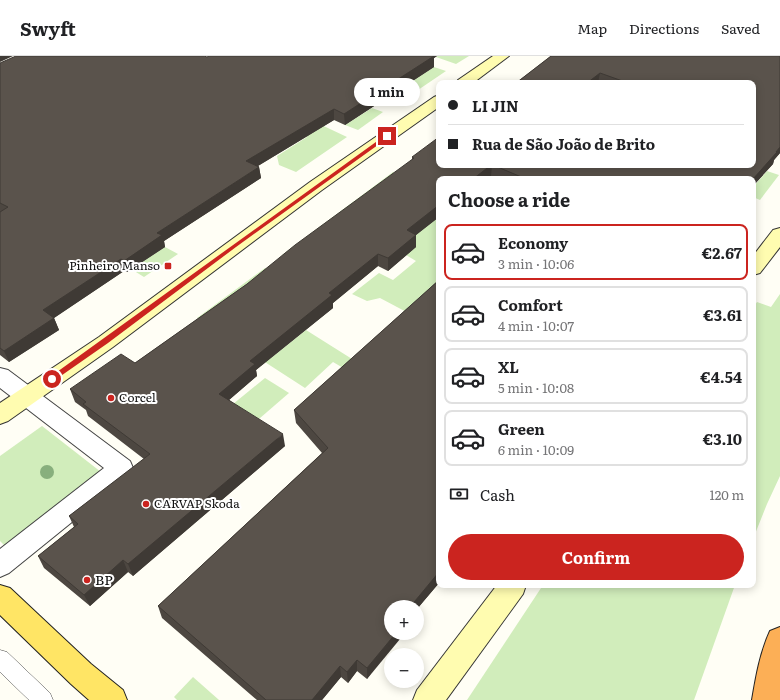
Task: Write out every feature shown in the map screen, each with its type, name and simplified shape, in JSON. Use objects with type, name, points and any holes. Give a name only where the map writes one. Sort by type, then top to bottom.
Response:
[{"type":"highway","points":[[767,700],[774,658],[780,640]]},
{"type":"main road","points":[[467,80],[502,56]]},
{"type":"main road","points":[[0,415],[106,342],[316,186],[436,102]]},
{"type":"main road","points":[[756,265],[780,234]]},
{"type":"main road","points":[[428,700],[511,588]]},
{"type":"main road","points":[[0,597],[81,674],[112,700]]},
{"type":"street","points":[[0,376],[121,468],[0,565]]},
{"type":"lane","points":[[0,659],[43,700]]},
{"type":"green space","points":[[327,56],[409,83],[434,67],[446,71],[418,90]]},
{"type":"green space","points":[[469,56],[456,64],[436,57]]},
{"type":"green space","points":[[245,89],[347,137],[296,172],[279,165],[277,156],[307,137]]},
{"type":"green space","points":[[372,108],[383,112],[358,130],[345,125]]},
{"type":"green space","points":[[767,171],[779,175],[760,200],[756,198],[756,184]]},
{"type":"green space","points":[[393,172],[404,177],[436,214],[436,305],[414,316],[380,298],[367,301],[352,294],[379,273],[393,280],[416,261],[406,255],[292,261],[282,255]]},
{"type":"green space","points":[[165,247],[178,254],[144,277],[131,269]]},
{"type":"green space","points":[[265,268],[275,275],[271,358],[306,330],[360,364],[350,372],[333,362],[305,388],[197,318]]},
{"type":"green space","points":[[780,294],[780,476],[756,532],[756,304],[757,302],[771,307]]},
{"type":"green space","points":[[265,378],[289,393],[252,425],[227,409]]},
{"type":"green space","points":[[42,426],[101,472],[6,547],[0,541],[0,456]]},
{"type":"green space","points":[[541,588],[734,588],[694,700],[467,700]]},
{"type":"green space","points":[[193,677],[219,700],[177,700],[174,697]]},
{"type":"building","points":[[16,56],[434,56],[344,114],[334,109],[246,161],[259,167],[157,233],[162,235],[124,261],[121,259],[43,310],[54,318],[4,351],[0,348],[0,212],[8,207],[0,203],[0,63]]},
{"type":"building","points":[[551,56],[780,56],[780,147],[756,176],[519,176],[500,168],[756,168],[756,80],[620,80],[600,73],[591,80],[520,80]]},
{"type":"building","points":[[436,139],[436,168],[487,168],[477,176],[436,176],[436,207],[407,230],[416,235],[388,258],[378,254],[329,293],[332,295],[250,361],[255,364],[219,394],[283,434],[128,564],[123,560],[84,595],[38,556],[78,524],[69,516],[150,454],[83,404],[86,402],[70,389],[121,354],[135,363],[247,284],[295,245],[414,158],[412,157]]},
{"type":"building","points":[[436,283],[436,576],[416,600],[384,600],[384,640],[390,640],[367,668],[357,660],[347,672],[340,666],[312,700],[266,700],[158,606],[328,448],[294,410]]},
{"type":"place","name":"Pinheiro Manso","points":[[168,266]]},
{"type":"place","name":"Corcel","points":[[111,398]]},
{"type":"place","name":"CARVAP Skoda","points":[[146,504]]},
{"type":"place","name":"BP","points":[[87,580]]},
{"type":"route","points":[[52,379],[106,342],[234,246],[387,136]]}]
